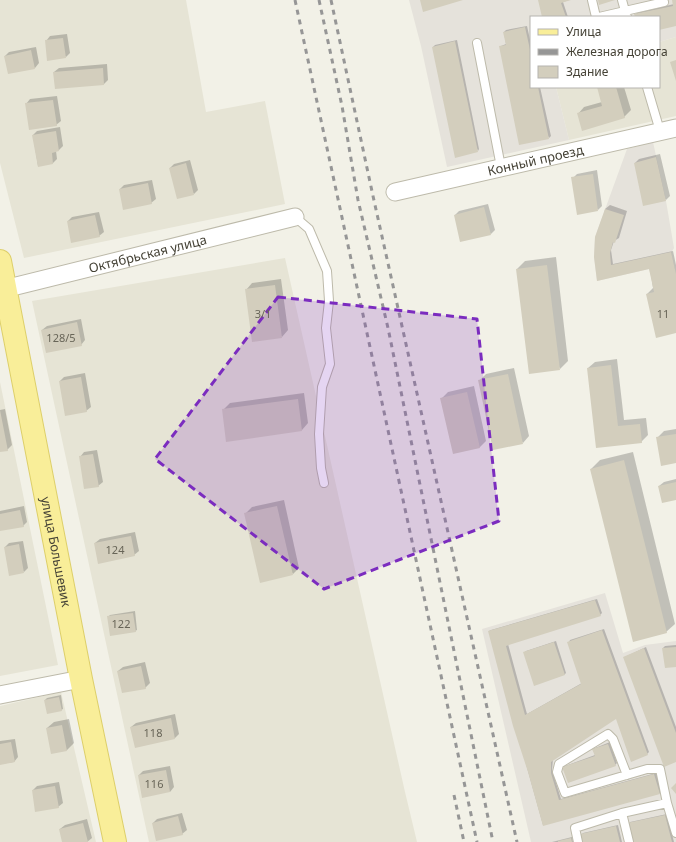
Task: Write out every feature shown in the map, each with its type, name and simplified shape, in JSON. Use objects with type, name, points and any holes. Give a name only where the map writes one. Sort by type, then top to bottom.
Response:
[{"type":"main road","name":"улица Большевик","points":[[0,261],[3,290],[115,842]]},
{"type":"street","name":"Конный проезд","points":[[395,192],[668,129]]},
{"type":"street","name":"Октябрьская улица","points":[[3,290],[295,217]]},
{"type":"street","points":[[0,695],[81,679]]},
{"type":"lane","points":[[592,0],[596,16]]},
{"type":"lane","points":[[622,0],[626,14]]},
{"type":"lane","points":[[608,16],[626,14],[664,2],[664,0]]},
{"type":"lane","points":[[477,43],[501,167]]},
{"type":"lane","points":[[648,88],[668,129]]},
{"type":"lane","points":[[295,217],[309,229],[327,271],[328,301],[326,328],[330,364],[322,386],[319,434],[321,468],[324,483]]},
{"type":"lane","points":[[627,775],[613,739],[608,734],[559,764],[557,772],[565,793],[627,775],[647,769],[660,769],[667,803],[676,833]]},
{"type":"lane","points":[[578,842],[575,828],[667,803]]},
{"type":"lane","points":[[622,814],[629,842]]},
{"type":"highlighted area","points":[[278,297],[477,319],[499,521],[324,589],[155,459]]},
{"type":"shaded area","points":[[0,0],[186,0],[206,112],[265,101],[285,204],[24,258],[0,163]]},
{"type":"shaded area","points":[[409,0],[676,0],[676,37],[660,42],[660,16],[530,16],[530,88],[556,88],[569,140],[447,167],[421,46]]},
{"type":"shaded area","points":[[676,37],[676,116],[569,140],[556,88],[660,88],[660,42]]},
{"type":"shaded area","points":[[653,142],[666,201],[674,248],[671,253],[675,270],[651,276],[649,269],[597,281],[594,257],[595,237],[627,149]]},
{"type":"shaded area","points":[[285,258],[417,842],[149,842],[32,301]]},
{"type":"shaded area","points":[[0,382],[58,665],[0,676]]},
{"type":"shaded area","points":[[605,593],[623,653],[645,645],[676,641],[676,842],[531,842],[482,629]]},
{"type":"shaded area","points":[[61,692],[96,842],[0,842],[0,706]]},
{"type":"building","points":[[420,0],[463,0],[423,12]]},
{"type":"building","points":[[538,0],[571,0],[561,3],[566,16],[542,16]]},
{"type":"building","points":[[598,0],[615,0],[599,5]]},
{"type":"building","points":[[672,0],[676,0],[676,26],[660,30],[660,16],[635,16],[634,14],[673,6]]},
{"type":"building","points":[[525,27],[530,50],[530,88],[538,88],[549,139],[519,145],[499,46],[506,45],[503,32]]},
{"type":"building","points":[[63,38],[66,58],[47,61],[45,40]]},
{"type":"building","points":[[455,41],[478,152],[455,158],[432,47]]},
{"type":"building","points":[[31,50],[35,69],[8,74],[4,56]]},
{"type":"building","points":[[676,60],[676,81],[670,62]]},
{"type":"building","points":[[103,68],[104,85],[55,89],[53,72]]},
{"type":"building","points":[[597,88],[616,88],[625,118],[582,131],[577,113],[602,106]]},
{"type":"building","points":[[53,100],[57,126],[29,130],[25,103]]},
{"type":"building","points":[[56,131],[59,151],[52,153],[53,164],[38,167],[32,135]]},
{"type":"building","points":[[656,157],[666,201],[643,206],[634,163]]},
{"type":"building","points":[[186,163],[194,195],[177,199],[169,168]]},
{"type":"building","points":[[593,174],[598,211],[577,215],[571,177]]},
{"type":"building","points":[[148,183],[152,204],[123,210],[119,189]]},
{"type":"building","points":[[484,207],[491,235],[460,242],[454,215]]},
{"type":"building","points":[[605,209],[624,215],[615,243],[613,242],[610,253],[611,265],[671,252],[676,274],[676,333],[656,338],[646,294],[654,292],[649,269],[597,281],[594,257],[595,237]]},
{"type":"building","points":[[95,215],[100,237],[71,243],[67,221]]},
{"type":"building","points":[[547,265],[560,370],[529,374],[516,269]]},
{"type":"building","points":[[275,285],[282,338],[252,342],[245,289]]},
{"type":"building","points":[[77,322],[82,346],[46,353],[41,330]]},
{"type":"building","points":[[611,365],[618,426],[640,424],[642,443],[596,448],[587,368]]},
{"type":"building","points":[[508,374],[523,444],[493,450],[478,380]]},
{"type":"building","points":[[81,377],[87,412],[65,416],[59,381]]},
{"type":"building","points":[[467,392],[480,448],[453,454],[440,398]]},
{"type":"building","points":[[298,399],[302,431],[226,442],[222,409]]},
{"type":"building","points":[[0,410],[8,451],[0,452]]},
{"type":"building","points":[[676,434],[676,463],[661,466],[656,437]]},
{"type":"building","points":[[93,454],[99,487],[84,489],[79,456]]},
{"type":"building","points":[[624,460],[667,633],[633,642],[590,469]]},
{"type":"building","points":[[676,482],[676,500],[662,503],[658,486]]},
{"type":"building","points":[[277,506],[293,575],[260,583],[244,513]]},
{"type":"building","points":[[20,510],[24,527],[0,531],[0,514]]},
{"type":"building","points":[[131,536],[135,556],[98,564],[94,543]]},
{"type":"building","points":[[19,544],[24,573],[9,576],[4,547]]},
{"type":"building","points":[[595,600],[601,616],[506,646],[525,715],[581,684],[567,642],[602,630],[648,755],[631,762],[616,719],[551,762],[551,773],[559,800],[654,774],[660,794],[543,826],[513,726],[488,631]]},
{"type":"building","points":[[133,613],[136,632],[110,636],[107,616]]},
{"type":"building","points":[[554,642],[565,675],[534,686],[523,652]]},
{"type":"building","points":[[676,647],[676,667],[665,668],[662,648]]},
{"type":"building","points":[[644,648],[676,733],[676,762],[664,767],[623,657]]},
{"type":"building","points":[[141,666],[146,689],[122,693],[117,671]]},
{"type":"building","points":[[59,697],[62,711],[47,714],[44,700]]},
{"type":"building","points":[[171,718],[175,739],[135,748],[130,727]]},
{"type":"building","points":[[62,725],[67,751],[51,754],[46,728]]},
{"type":"building","points":[[11,742],[15,762],[0,765],[0,744]]},
{"type":"building","points":[[608,744],[616,766],[568,783],[562,767],[595,756],[592,749]]},
{"type":"building","points":[[166,770],[170,792],[142,798],[138,775]]},
{"type":"building","points":[[676,783],[676,794],[671,788]]},
{"type":"building","points":[[55,786],[59,808],[35,812],[32,790]]},
{"type":"building","points":[[665,815],[672,842],[632,842],[627,823]]},
{"type":"building","points":[[178,816],[183,835],[156,841],[152,823]]},
{"type":"building","points":[[83,823],[88,842],[62,842],[59,829]]},
{"type":"building","points":[[616,826],[620,842],[582,842],[580,834]]},
{"type":"building","points":[[571,838],[572,842],[558,842],[558,841]]},
{"type":"railway","points":[[295,0],[477,842]]},
{"type":"railway","points":[[319,0],[342,106],[358,200],[388,328],[493,842]]},
{"type":"railway","points":[[331,0],[373,196],[517,842]]},
{"type":"railway","points":[[454,795],[464,842]]}]
